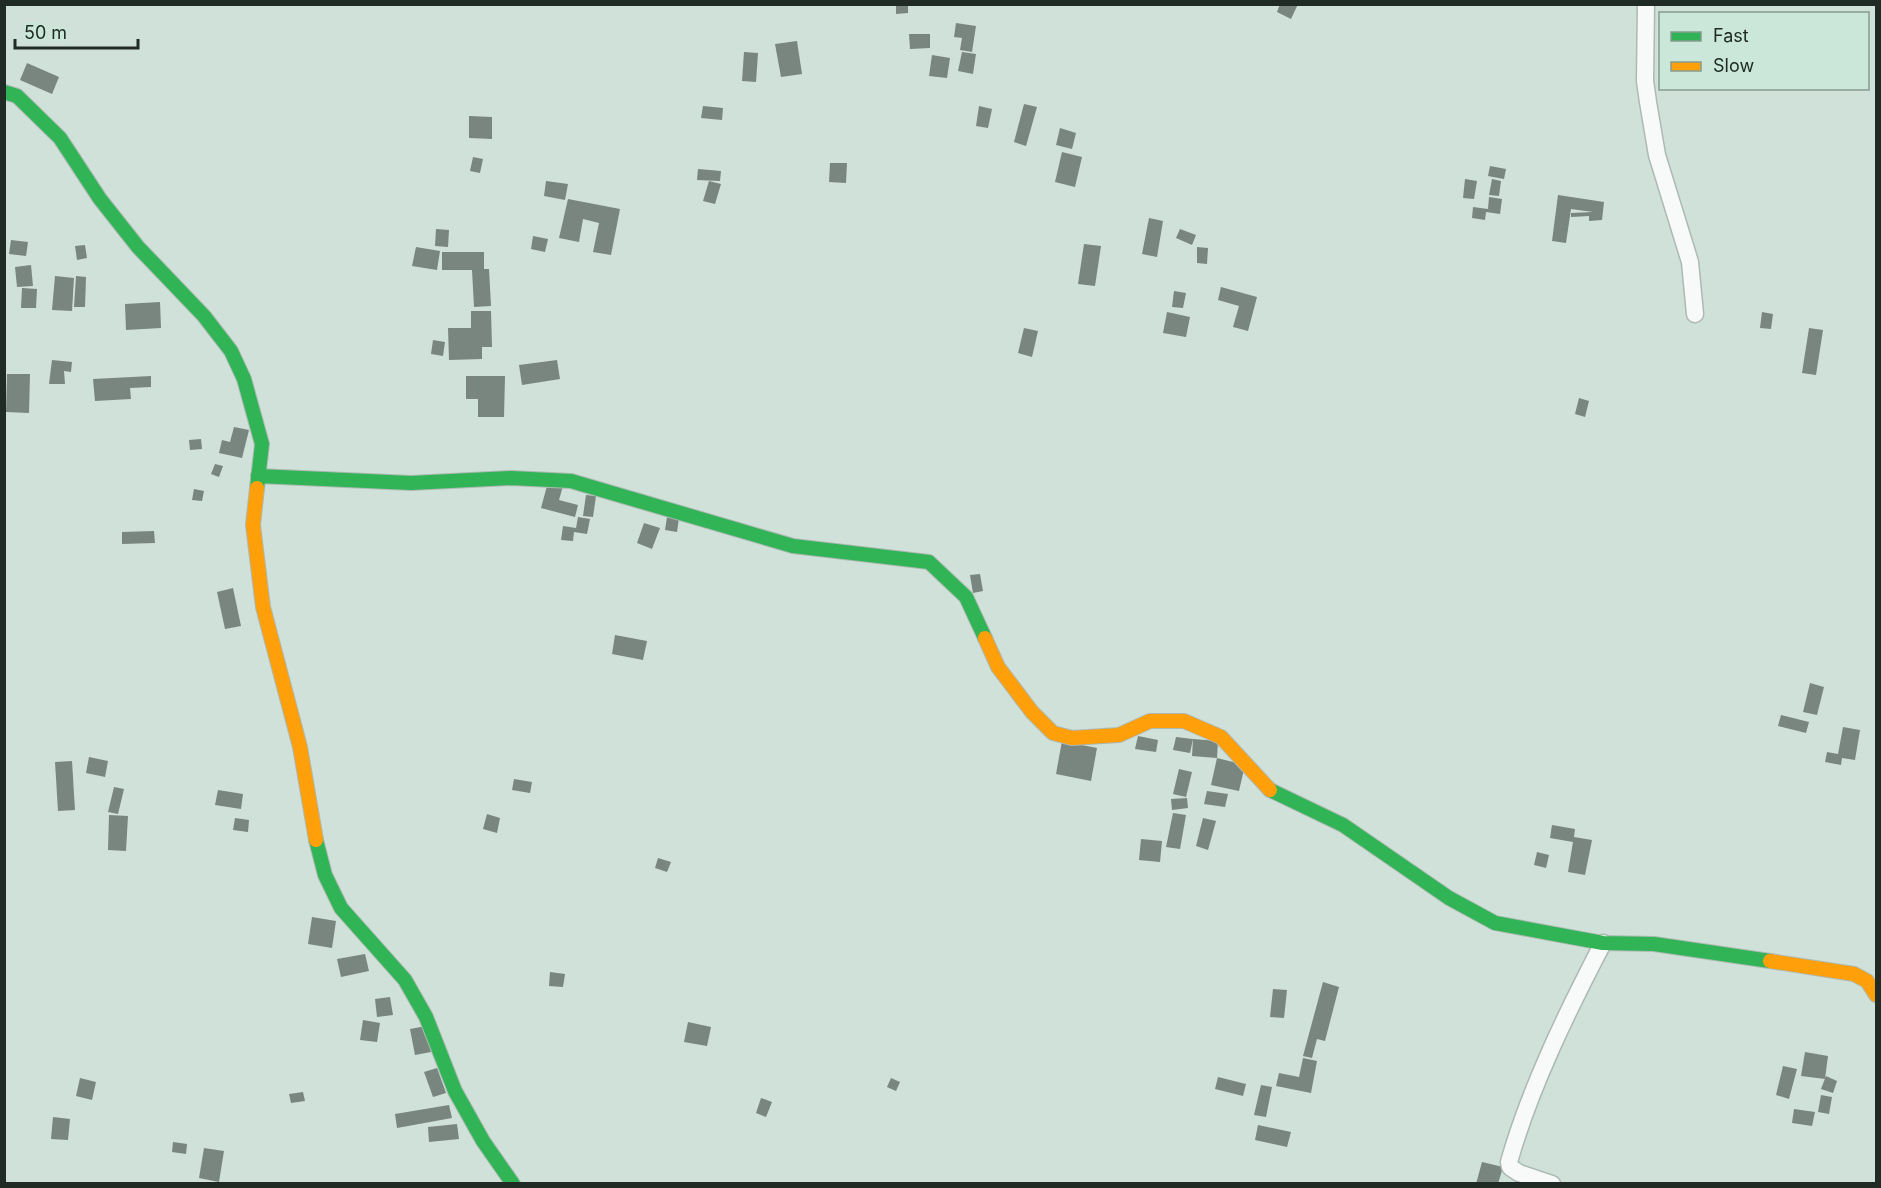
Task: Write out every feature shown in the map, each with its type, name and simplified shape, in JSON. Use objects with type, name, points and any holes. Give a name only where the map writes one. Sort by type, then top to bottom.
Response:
[{"type":"street","points":[[1646,4],[1645,81],[1648,102],[1657,155],[1690,262],[1695,314]]},
{"type":"street","points":[[4,92],[17,96],[60,138],[100,199],[138,248],[204,316],[231,351],[244,379],[262,444],[253,525],[263,607],[300,747],[311,818],[325,875],[341,908],[405,980],[426,1017],[454,1091],[483,1141],[513,1184]]},
{"type":"street","points":[[258,476],[411,483],[511,478],[571,481],[793,546],[929,562],[966,597],[998,667],[1032,712],[1053,733],[1072,738],[1119,735],[1150,721],[1184,721],[1221,737],[1269,789],[1343,825],[1449,898],[1496,923],[1603,943],[1654,944],[1854,974],[1867,981],[1876,995]]},
{"type":"street","points":[[1552,1184],[1519,1173],[1510,1167],[1509,1162],[1522,1119],[1566,1012],[1603,943]]},
{"type":"building","points":[[896,4],[908,4],[908,13],[896,14]]},
{"type":"building","points":[[1280,4],[1298,4],[1291,19],[1277,12]]},
{"type":"building","points":[[956,23],[976,26],[972,52],[960,50],[962,38],[954,37]]},
{"type":"building","points":[[909,34],[930,34],[930,48],[910,49]]},
{"type":"building","points":[[797,41],[802,74],[781,77],[775,44]]},
{"type":"building","points":[[744,52],[758,53],[756,82],[742,81]]},
{"type":"building","points":[[962,52],[976,54],[973,74],[958,71]]},
{"type":"building","points":[[932,55],[950,58],[947,78],[929,76]]},
{"type":"building","points":[[27,63],[59,77],[52,94],[20,80]]},
{"type":"building","points":[[1024,104],[1037,107],[1026,146],[1014,142]]},
{"type":"building","points":[[703,106],[723,108],[722,120],[701,118]]},
{"type":"building","points":[[979,106],[992,109],[988,128],[976,126]]},
{"type":"building","points":[[469,116],[492,117],[492,139],[469,138]]},
{"type":"building","points":[[1060,128],[1076,133],[1072,149],[1056,145]]},
{"type":"building","points":[[1062,152],[1082,157],[1075,187],[1055,182]]},
{"type":"building","points":[[473,157],[483,159],[480,173],[470,171]]},
{"type":"building","points":[[830,163],[847,163],[846,183],[829,182]]},
{"type":"building","points":[[1490,166],[1506,169],[1504,179],[1488,176]]},
{"type":"building","points":[[698,169],[721,171],[720,181],[697,180]]},
{"type":"building","points":[[1465,179],[1477,181],[1474,199],[1463,198]]},
{"type":"building","points":[[1492,179],[1501,181],[1499,196],[1489,195]]},
{"type":"building","points":[[546,181],[568,184],[565,200],[544,196]]},
{"type":"building","points":[[709,181],[721,184],[715,204],[703,201]]},
{"type":"building","points":[[1558,195],[1604,202],[1602,220],[1589,221],[1589,216],[1571,217],[1571,213],[1593,212],[1571,209],[1566,243],[1552,241]]},
{"type":"building","points":[[1489,197],[1502,199],[1500,214],[1486,212],[1485,220],[1472,218],[1473,207],[1488,209]]},
{"type":"building","points":[[568,199],[620,209],[611,255],[593,252],[599,223],[583,219],[579,242],[559,238]]},
{"type":"building","points":[[1149,218],[1163,221],[1157,257],[1142,254]]},
{"type":"building","points":[[436,229],[449,230],[448,247],[435,246]]},
{"type":"building","points":[[1180,229],[1196,235],[1192,245],[1176,238]]},
{"type":"building","points":[[533,236],[548,239],[545,252],[531,249]]},
{"type":"building","points":[[11,240],[28,242],[26,256],[9,254]]},
{"type":"building","points":[[1084,244],[1101,246],[1095,286],[1078,284]]},
{"type":"building","points":[[85,245],[87,258],[77,260],[75,246]]},
{"type":"building","points":[[416,247],[440,251],[437,270],[412,266]]},
{"type":"building","points":[[1197,247],[1208,248],[1207,264],[1197,263]]},
{"type":"building","points":[[442,252],[484,252],[484,269],[489,269],[491,306],[474,307],[472,270],[442,270]]},
{"type":"building","points":[[31,265],[33,286],[17,287],[15,267]]},
{"type":"building","points":[[55,276],[74,278],[72,311],[52,310]]},
{"type":"building","points":[[76,276],[86,277],[85,307],[74,307]]},
{"type":"building","points":[[1221,287],[1257,297],[1248,331],[1233,327],[1239,306],[1218,300]]},
{"type":"building","points":[[22,288],[37,289],[36,308],[21,308]]},
{"type":"building","points":[[1174,291],[1186,293],[1183,308],[1172,307]]},
{"type":"building","points":[[160,302],[161,328],[126,330],[125,304]]},
{"type":"building","points":[[471,311],[491,311],[492,347],[482,347],[482,359],[449,360],[448,328],[471,328]]},
{"type":"building","points":[[1167,312],[1190,317],[1186,337],[1163,333]]},
{"type":"building","points":[[1762,312],[1773,314],[1771,329],[1760,328]]},
{"type":"building","points":[[1024,328],[1038,331],[1032,357],[1018,353]]},
{"type":"building","points":[[1809,328],[1823,330],[1816,375],[1802,373]]},
{"type":"building","points":[[433,340],[445,342],[443,356],[431,354]]},
{"type":"building","points":[[52,360],[72,362],[71,372],[64,371],[65,384],[49,384]]},
{"type":"building","points":[[557,360],[560,379],[522,385],[519,365]]},
{"type":"building","points":[[7,374],[30,374],[29,413],[6,412]]},
{"type":"building","points":[[151,376],[151,387],[130,388],[131,399],[95,401],[93,379]]},
{"type":"building","points":[[466,376],[505,376],[504,417],[478,417],[478,399],[466,399]]},
{"type":"building","points":[[1579,398],[1589,401],[1585,417],[1575,414]]},
{"type":"building","points":[[234,427],[249,430],[242,458],[219,453],[222,440],[230,442]]},
{"type":"building","points":[[201,439],[202,449],[190,450],[189,440]]},
{"type":"building","points":[[215,464],[223,466],[219,477],[211,474]]},
{"type":"building","points":[[548,482],[563,486],[559,500],[578,505],[575,517],[541,508]]},
{"type":"building","points":[[194,489],[204,491],[202,501],[192,500]]},
{"type":"building","points":[[586,495],[596,496],[593,517],[583,516]]},
{"type":"building","points":[[578,517],[590,519],[587,534],[574,532],[573,541],[561,540],[563,526],[576,528]]},
{"type":"building","points":[[667,517],[679,518],[677,532],[665,530]]},
{"type":"building","points":[[644,523],[660,528],[652,549],[637,543]]},
{"type":"building","points":[[154,531],[155,543],[122,544],[122,532]]},
{"type":"building","points":[[980,574],[983,591],[973,593],[970,575]]},
{"type":"building","points":[[233,588],[241,626],[225,629],[217,592]]},
{"type":"building","points":[[615,635],[647,641],[643,660],[612,654]]},
{"type":"building","points":[[1810,683],[1824,687],[1817,715],[1803,712]]},
{"type":"building","points":[[1781,715],[1809,722],[1806,733],[1778,726]]},
{"type":"building","points":[[1843,727],[1860,730],[1855,760],[1842,758],[1841,765],[1825,762],[1827,752],[1838,754]]},
{"type":"building","points":[[1138,736],[1158,740],[1156,752],[1135,749]]},
{"type":"building","points":[[1176,737],[1193,739],[1190,753],[1173,750]]},
{"type":"building","points":[[1193,739],[1218,741],[1217,758],[1192,756]]},
{"type":"building","points":[[1062,741],[1097,748],[1091,781],[1056,774]]},
{"type":"building","points":[[89,757],[108,761],[105,777],[86,773]]},
{"type":"building","points":[[1217,758],[1245,765],[1239,791],[1211,785]]},
{"type":"building","points":[[72,761],[75,810],[58,811],[55,762]]},
{"type":"building","points":[[1179,769],[1192,772],[1186,797],[1173,794]]},
{"type":"building","points":[[514,779],[532,782],[530,793],[512,790]]},
{"type":"building","points":[[114,787],[124,789],[118,814],[108,812]]},
{"type":"building","points":[[218,790],[243,794],[241,809],[215,805]]},
{"type":"building","points":[[1207,791],[1228,794],[1225,807],[1204,804]]},
{"type":"building","points":[[1187,798],[1188,808],[1172,810],[1171,799]]},
{"type":"building","points":[[1173,813],[1186,815],[1180,849],[1166,847]]},
{"type":"building","points":[[487,814],[500,818],[497,833],[483,829]]},
{"type":"building","points":[[109,815],[128,816],[126,851],[108,850]]},
{"type":"building","points":[[235,818],[249,820],[248,832],[233,830]]},
{"type":"building","points":[[1203,818],[1216,821],[1208,850],[1196,846]]},
{"type":"building","points":[[1552,825],[1575,829],[1574,837],[1592,840],[1585,875],[1568,872],[1573,842],[1550,838]]},
{"type":"building","points":[[1141,839],[1162,841],[1160,862],[1139,860]]},
{"type":"building","points":[[1537,852],[1549,855],[1546,868],[1534,865]]},
{"type":"building","points":[[658,858],[671,862],[667,872],[655,868]]},
{"type":"building","points":[[312,917],[336,921],[332,948],[308,944]]},
{"type":"building","points":[[365,954],[369,971],[341,977],[337,959]]},
{"type":"building","points":[[550,972],[565,974],[563,987],[549,986]]},
{"type":"building","points":[[1323,982],[1339,987],[1325,1041],[1317,1039],[1312,1058],[1303,1056]]},
{"type":"building","points":[[1273,989],[1287,990],[1284,1018],[1270,1017]]},
{"type":"building","points":[[390,997],[393,1015],[377,1017],[375,999]]},
{"type":"building","points":[[363,1020],[380,1023],[377,1042],[360,1040]]},
{"type":"building","points":[[688,1022],[711,1027],[707,1046],[684,1042]]},
{"type":"building","points":[[426,1026],[431,1052],[415,1055],[410,1029]]},
{"type":"building","points":[[1805,1052],[1828,1056],[1825,1079],[1801,1076]]},
{"type":"building","points":[[1303,1058],[1317,1061],[1311,1093],[1276,1086],[1279,1073],[1299,1077]]},
{"type":"building","points":[[1783,1066],[1797,1069],[1789,1099],[1776,1095]]},
{"type":"building","points":[[437,1068],[446,1093],[433,1097],[424,1072]]},
{"type":"building","points":[[1826,1076],[1837,1081],[1833,1093],[1821,1089]]},
{"type":"building","points":[[1218,1077],[1246,1084],[1243,1096],[1215,1089]]},
{"type":"building","points":[[80,1078],[96,1082],[92,1100],[76,1096]]},
{"type":"building","points":[[891,1078],[900,1082],[896,1091],[887,1087]]},
{"type":"building","points":[[1261,1085],[1272,1087],[1266,1117],[1254,1115]]},
{"type":"building","points":[[303,1092],[305,1101],[291,1103],[289,1094]]},
{"type":"building","points":[[1821,1095],[1832,1097],[1829,1114],[1818,1112]]},
{"type":"building","points":[[761,1098],[772,1102],[766,1117],[756,1113]]},
{"type":"building","points":[[449,1105],[452,1118],[397,1128],[395,1114]]},
{"type":"building","points":[[1794,1109],[1815,1112],[1812,1126],[1792,1123]]},
{"type":"building","points":[[53,1117],[70,1119],[68,1140],[51,1139]]},
{"type":"building","points":[[457,1124],[459,1139],[429,1142],[428,1127]]},
{"type":"building","points":[[1258,1125],[1291,1132],[1287,1147],[1255,1140]]},
{"type":"building","points":[[173,1142],[187,1144],[186,1154],[172,1152]]},
{"type":"building","points":[[204,1148],[224,1151],[219,1182],[199,1178]]},
{"type":"building","points":[[1482,1162],[1503,1167],[1498,1184],[1476,1184]]},
{"type":"traffic: fast","points":[[4,92],[17,96],[60,138],[100,199],[138,247],[204,316],[231,351],[244,379],[262,444],[257,488]]},
{"type":"traffic: fast","points":[[258,476],[411,483],[511,478],[571,481],[793,546],[929,562],[966,597],[985,638]]},
{"type":"traffic: fast","points":[[1270,790],[1343,825],[1449,898],[1495,923],[1603,943],[1654,944],[1770,961]]},
{"type":"traffic: fast","points":[[316,840],[325,875],[341,908],[405,980],[426,1017],[455,1091],[483,1141],[513,1184]]},
{"type":"traffic: slow","points":[[257,488],[253,525],[263,607],[300,747],[316,840]]},
{"type":"traffic: slow","points":[[985,638],[998,667],[1032,712],[1053,733],[1072,738],[1119,735],[1150,721],[1184,721],[1221,737],[1270,790]]},
{"type":"traffic: slow","points":[[1770,961],[1854,974],[1867,981],[1876,995]]}]
